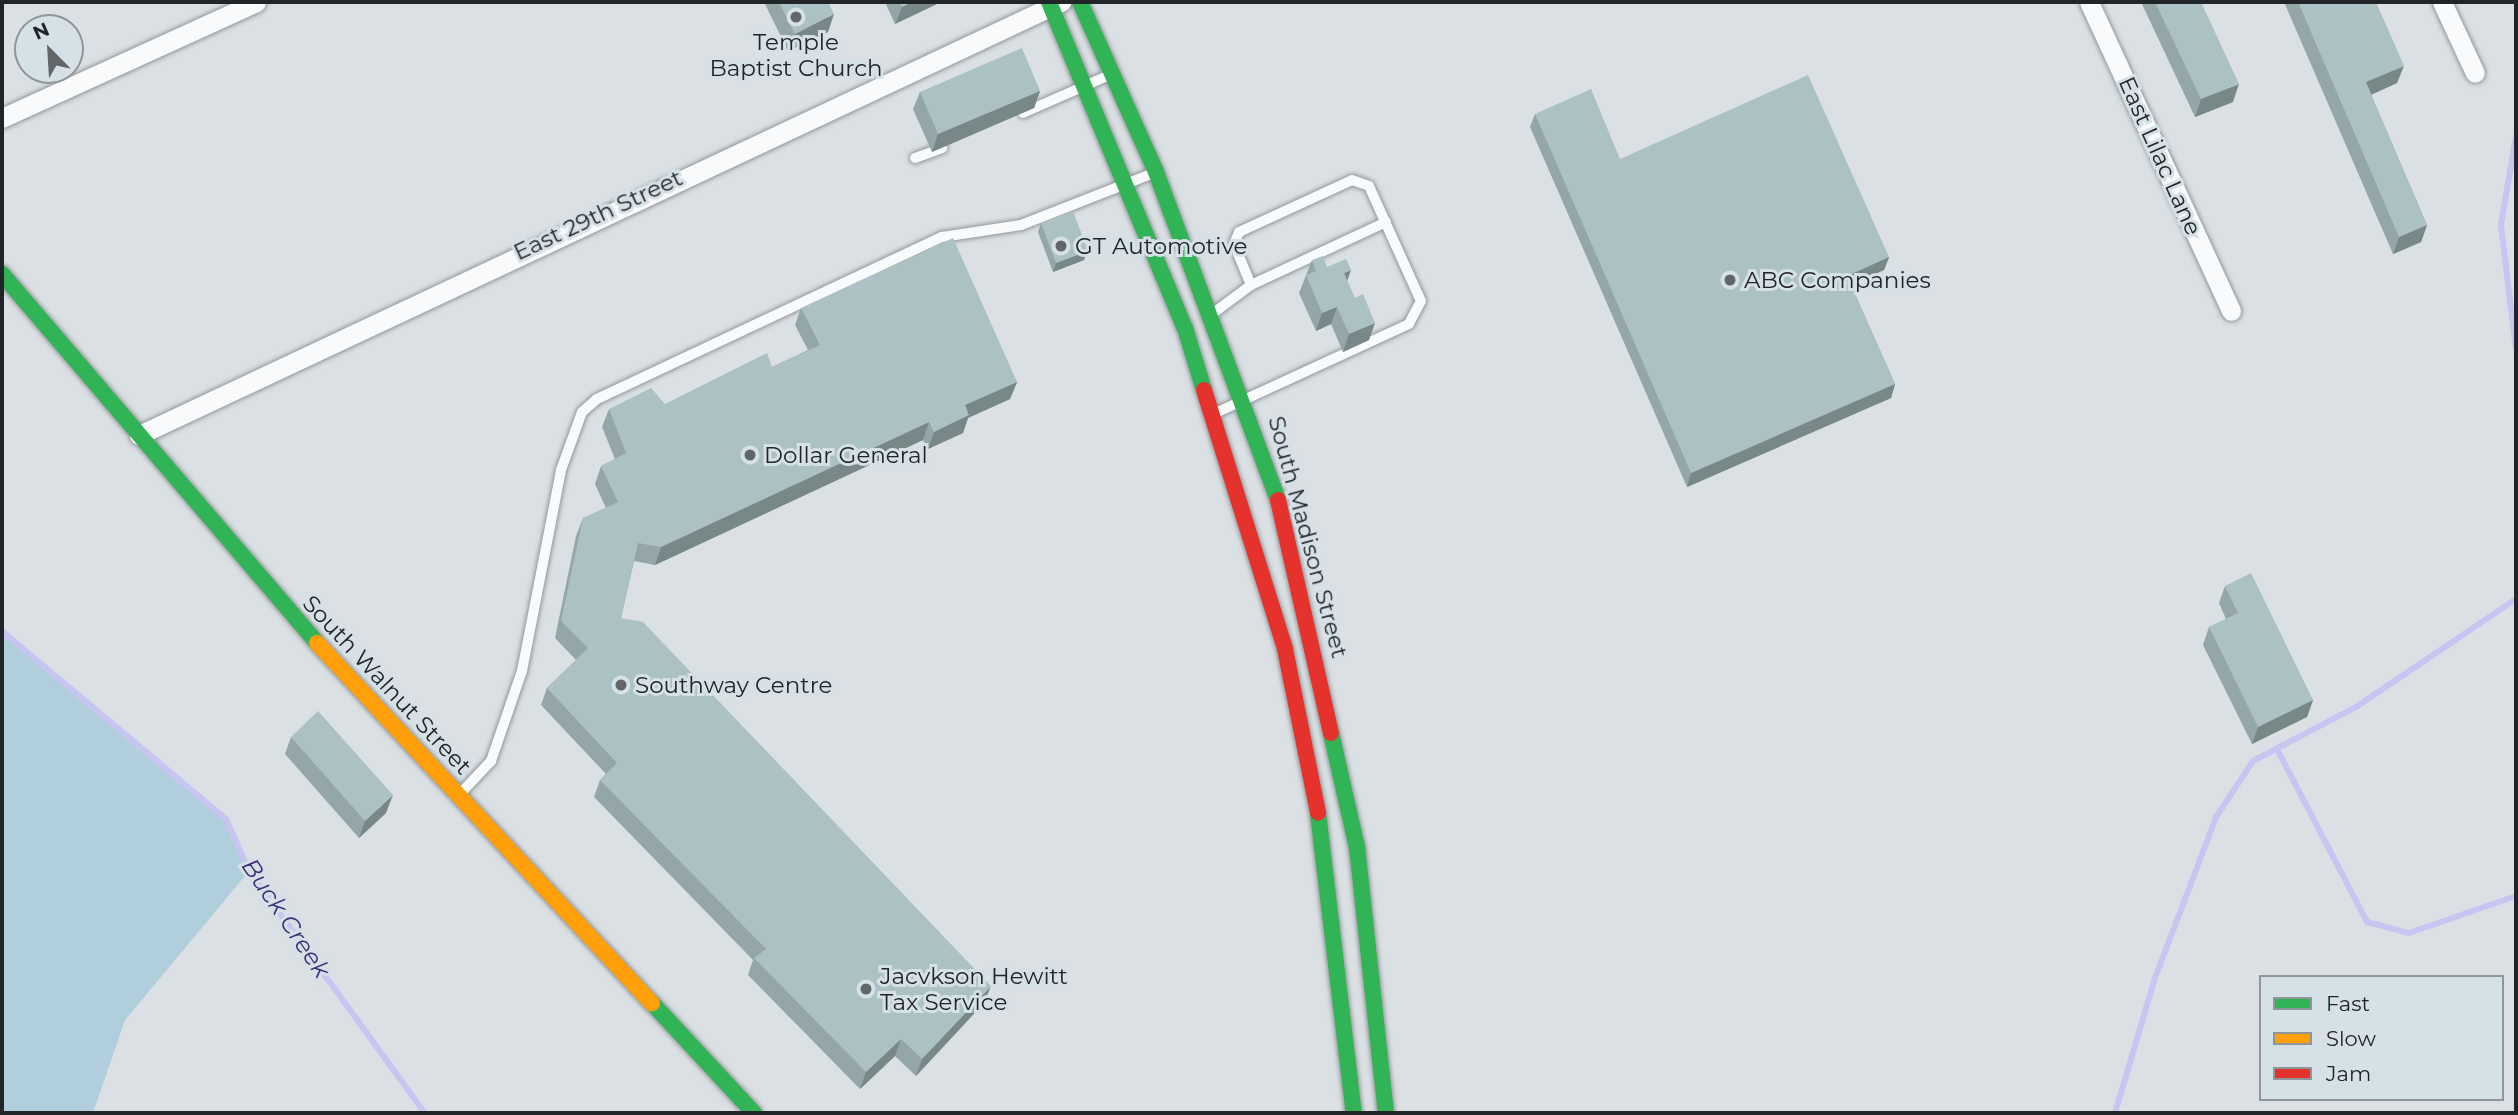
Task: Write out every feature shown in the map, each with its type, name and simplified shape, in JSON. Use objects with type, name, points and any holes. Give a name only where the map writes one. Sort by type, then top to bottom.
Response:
[{"type":"main road","name":"South Madison Street","points":[[1080,2],[1156,172],[1270,465],[1346,788],[1380,1011],[1386,1113]]},
{"type":"main road","points":[[1054,3],[1213,414],[1285,649],[1316,796],[1354,1113]]},
{"type":"main road","name":"South Walnut Street","points":[[2,274],[241,561],[754,1113]]},
{"type":"street","points":[[2,118],[256,2]]},
{"type":"street","name":"East Lilac Lane","points":[[2089,2],[2231,311]]},
{"type":"street","points":[[2442,2],[2475,73]]},
{"type":"street","name":"East 29th Street","points":[[139,436],[1054,3]]},
{"type":"lane","points":[[1009,119],[1112,74]]},
{"type":"lane","points":[[915,158],[957,141]]},
{"type":"lane","points":[[459,796],[491,761],[522,671],[561,470],[582,412],[597,399],[942,237],[1021,225],[1156,172]]},
{"type":"lane","points":[[1213,414],[1416,316],[1417,286],[1369,186],[1352,180],[1239,232],[1234,244],[1251,285]]},
{"type":"lane","points":[[1211,314],[1251,285],[1386,222]]},
{"type":"shaded area","points":[[2,630],[226,819],[249,871],[125,1020],[93,1113],[2,1113]]},
{"type":"building","points":[[779,2],[828,2],[834,14],[795,34]]},
{"type":"building","points":[[899,2],[912,2],[902,7]]},
{"type":"building","points":[[2155,2],[2201,2],[2239,84],[2201,99]]},
{"type":"building","points":[[2298,2],[2376,2],[2404,66],[2366,82],[2427,225],[2399,237]]},
{"type":"building","points":[[1022,48],[1040,91],[938,134],[920,92]]},
{"type":"building","name":"ABC Companies","points":[[1808,75],[1889,257],[1847,276],[1895,384],[1691,473],[1535,114],[1591,89],[1620,159]]},
{"type":"building","name":"GT Automotive","points":[[1073,211],[1088,251],[1056,263],[1041,223]]},
{"type":"building","name":"Southway Centre","points":[[953,238],[1017,382],[965,405],[969,415],[934,432],[929,422],[661,547],[638,543],[621,618],[643,622],[991,986],[922,1059],[901,1039],[866,1072],[754,958],[766,949],[600,780],[617,763],[547,688],[588,648],[561,621],[583,518],[618,502],[601,466],[626,453],[609,409],[651,388],[665,404],[767,353],[772,367],[820,345],[801,308]]},
{"type":"building","points":[[1323,256],[1327,267],[1346,259],[1351,270],[1344,273],[1355,298],[1363,294],[1375,323],[1349,334],[1337,307],[1322,313],[1306,275],[1316,271],[1312,260]]},
{"type":"building","points":[[2251,573],[2313,700],[2258,727],[2209,627],[2238,613],[2225,586]]},
{"type":"building","points":[[318,711],[393,795],[365,821],[291,737]]},
{"type":"waterway","points":[[2516,136],[2501,225],[2516,350]]},
{"type":"waterway","points":[[2115,1113],[2155,978],[2216,817],[2253,761],[2356,707],[2516,599]]},
{"type":"waterway","name":"Buck Creek","points":[[2,631],[226,819],[249,871],[425,1113]]},
{"type":"waterway","points":[[2277,749],[2367,922],[2409,933],[2516,896]]},
{"type":"traffic: fast","points":[[1049,2],[1185,328],[1204,390]]},
{"type":"traffic: fast","points":[[1080,2],[1156,172],[1278,500]]},
{"type":"traffic: fast","points":[[2,274],[317,643]]},
{"type":"traffic: fast","points":[[1331,733],[1357,847],[1386,1113]]},
{"type":"traffic: fast","points":[[1318,813],[1354,1113]]},
{"type":"traffic: fast","points":[[652,1003],[754,1113]]},
{"type":"traffic: slow","points":[[317,643],[652,1003]]},
{"type":"traffic: jam","points":[[1204,390],[1285,649],[1318,813]]},
{"type":"traffic: jam","points":[[1278,500],[1331,733]]},
{"type":"place","name":"Temple Baptist Church","points":[[796,17]]},
{"type":"place","name":"GT Automotive","points":[[1061,246]]},
{"type":"place","name":"ABC Companies","points":[[1730,280]]},
{"type":"place","name":"Dollar General","points":[[750,455]]},
{"type":"place","name":"Southway Centre","points":[[621,685]]},
{"type":"place","name":"Jacvkson Hewitt Tax Service","points":[[866,989]]}]
